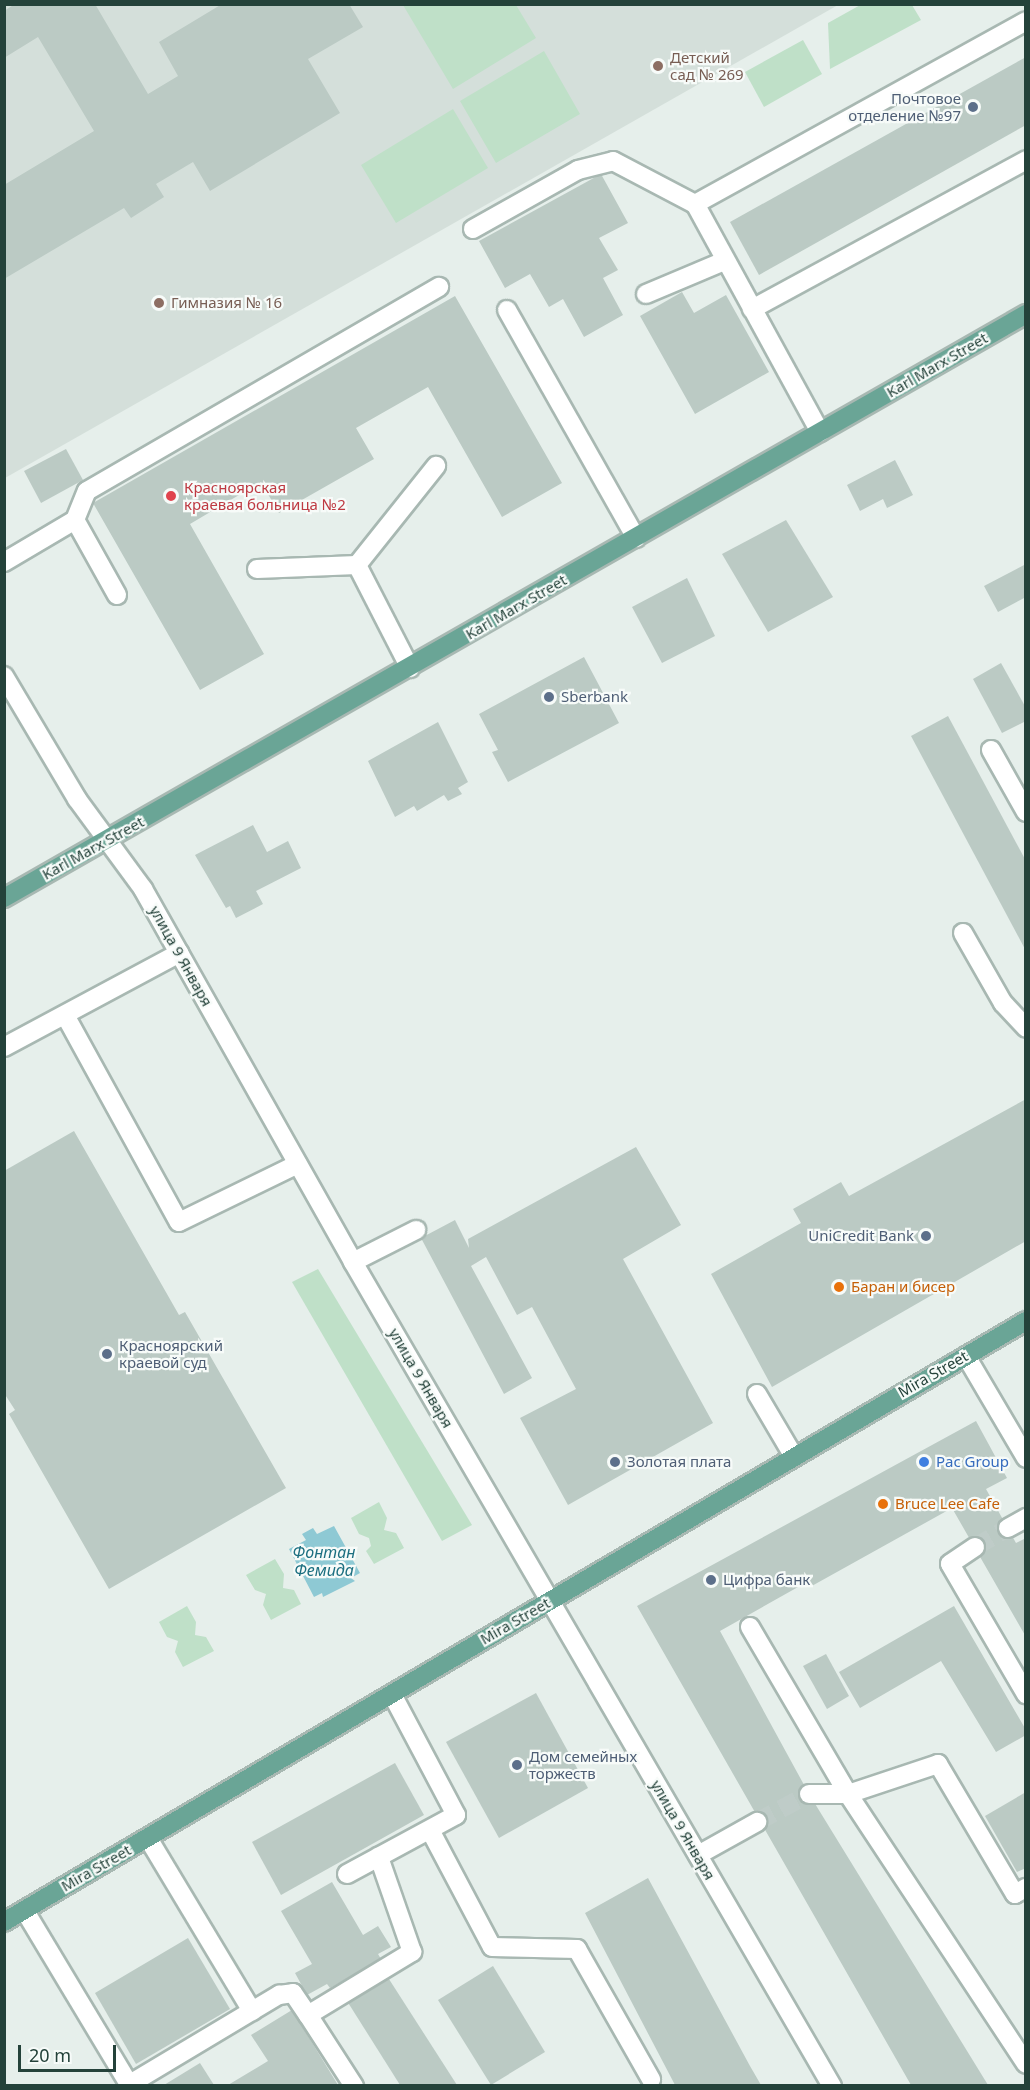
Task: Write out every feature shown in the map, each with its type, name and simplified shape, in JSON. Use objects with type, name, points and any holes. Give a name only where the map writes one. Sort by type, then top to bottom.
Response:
[{"type":"main road","name":"Karl Marx Street","points":[[4,898],[1026,314]]},
{"type":"main road","name":"Mira Street","points":[[4,1922],[550,1601],[793,1455],[1026,1321]]},
{"type":"street","points":[[694,204],[1026,21]]},
{"type":"street","points":[[752,309],[1026,160]]},
{"type":"street","points":[[473,229],[578,170],[613,161],[694,204],[820,432]]},
{"type":"street","points":[[646,294],[724,261]]},
{"type":"street","points":[[4,562],[75,520],[87,491],[439,287]]},
{"type":"street","points":[[507,310],[636,538]]},
{"type":"street","points":[[257,569],[357,565],[436,466]]},
{"type":"street","points":[[75,520],[117,595]]},
{"type":"street","points":[[357,565],[410,668]]},
{"type":"street","name":"улица 9 Января","points":[[4,676],[77,799],[109,838],[143,889],[354,1262],[832,2085]]},
{"type":"street","points":[[991,750],[1026,812]]},
{"type":"street","points":[[963,933],[1003,1003],[1026,1028]]},
{"type":"street","points":[[4,1047],[179,953]]},
{"type":"street","points":[[65,1015],[179,1222],[298,1164]]},
{"type":"street","points":[[354,1262],[416,1230]]},
{"type":"street","points":[[966,1356],[1026,1458]]},
{"type":"street","points":[[758,1394],[793,1455]]},
{"type":"street","points":[[1008,1528],[1026,1518]]},
{"type":"street","points":[[975,1547],[950,1564],[1026,1694]]},
{"type":"street","points":[[750,1628],[848,1794],[1026,2064]]},
{"type":"street","points":[[346,1874],[456,1815],[392,1694]]},
{"type":"street","points":[[809,1794],[848,1794],[938,1764],[1015,1894],[1026,1888]]},
{"type":"street","points":[[698,1855],[757,1822]]},
{"type":"street","points":[[430,1830],[492,1947],[577,1949],[651,2079]]},
{"type":"street","points":[[148,1838],[252,2011]]},
{"type":"street","points":[[308,2014],[412,1952],[379,1857]]},
{"type":"street","points":[[24,1911],[130,2085],[279,1995],[293,1993],[354,2085]]},
{"type":"shaded area","name":"Гимназия № 16","points":[[5,5],[838,5],[5,478]]},
{"type":"green space","points":[[862,4],[912,5],[921,20],[830,69],[828,23]]},
{"type":"green space","points":[[403,5],[516,5],[536,38],[453,89]]},
{"type":"green space","points":[[803,40],[822,74],[764,107],[745,72]]},
{"type":"green space","points":[[544,51],[580,114],[496,163],[460,101]]},
{"type":"green space","points":[[453,109],[488,168],[396,223],[361,165]]},
{"type":"green space","points":[[318,1269],[472,1525],[442,1541],[292,1282]]},
{"type":"green space","points":[[379,1502],[387,1518],[384,1530],[396,1533],[404,1548],[374,1564],[366,1551],[371,1546],[369,1538],[359,1534],[351,1518]]},
{"type":"green space","points":[[275,1559],[284,1574],[283,1588],[294,1590],[301,1604],[271,1620],[263,1605],[266,1594],[255,1590],[246,1575]]},
{"type":"green space","points":[[187,1606],[196,1622],[195,1635],[206,1637],[214,1651],[183,1667],[175,1652],[178,1641],[167,1637],[159,1622]]},
{"type":"water","name":"Фонтан Фемида","points":[[334,1526],[360,1573],[351,1578],[355,1581],[323,1597],[322,1593],[314,1597],[289,1549],[306,1540],[302,1534],[313,1528],[317,1534]]},
{"type":"building","points":[[15,4],[95,4],[148,94],[178,76],[159,42],[222,4],[349,4],[363,27],[308,59],[340,113],[210,191],[193,162],[156,184],[164,197],[131,218],[124,208],[4,279],[4,185],[94,131],[38,37],[4,58],[4,11]]},
{"type":"building","points":[[1026,57],[1026,125],[759,275],[730,222]]},
{"type":"building","points":[[601,174],[628,223],[599,238],[618,270],[603,278],[623,315],[584,337],[563,299],[549,307],[530,274],[505,288],[479,241]]},
{"type":"building","points":[[682,292],[694,313],[726,295],[769,372],[695,414],[640,316]]},
{"type":"building","name":"Красноярская краевая больница №2","points":[[455,296],[562,483],[502,517],[428,387],[356,428],[374,459],[279,513],[261,482],[190,524],[264,654],[200,690],[93,503]]},
{"type":"building","points":[[66,449],[83,480],[41,503],[24,471]]},
{"type":"building","points":[[895,460],[913,495],[887,508],[883,499],[860,511],[847,485]]},
{"type":"building","points":[[786,520],[833,597],[768,632],[722,554]]},
{"type":"building","points":[[1026,564],[1026,597],[998,612],[984,586]]},
{"type":"building","points":[[687,578],[715,636],[662,663],[632,607]]},
{"type":"building","points":[[584,657],[619,723],[508,782],[492,752],[498,750],[479,714]]},
{"type":"building","points":[[1001,663],[1026,708],[1026,721],[1002,733],[973,679]]},
{"type":"building","points":[[948,716],[1026,861],[1026,951],[911,736]]},
{"type":"building","points":[[438,722],[468,782],[458,788],[462,794],[448,801],[444,795],[417,811],[414,806],[395,817],[368,761]]},
{"type":"building","points":[[253,825],[267,852],[288,841],[301,868],[256,891],[263,904],[236,918],[230,906],[226,908],[195,855]]},
{"type":"building","points":[[1026,1099],[1026,1241],[772,1387],[711,1274],[801,1223],[793,1209],[841,1182],[849,1196]]},
{"type":"building","name":"Красноярский краевой суд","points":[[74,1131],[179,1315],[185,1312],[286,1488],[109,1589],[9,1414],[15,1410],[4,1393],[4,1171]]},
{"type":"building","points":[[636,1147],[681,1225],[623,1259],[713,1423],[568,1505],[520,1418],[576,1389],[532,1307],[517,1315],[486,1257],[471,1266],[532,1378],[504,1394],[421,1238],[455,1220],[469,1248],[468,1239]]},
{"type":"building","points":[[976,1421],[1007,1478],[986,1489],[1016,1543],[1026,1538],[1026,1637],[952,1508],[810,1587],[807,1582],[720,1631],[809,1794],[988,2085],[911,2085],[637,1606]]},
{"type":"building","points":[[954,1606],[1026,1730],[1026,1735],[996,1752],[941,1661],[860,1708],[839,1672]]},
{"type":"building","points":[[826,1654],[849,1696],[827,1709],[803,1666]]},
{"type":"building","name":"Дом семейных торжеств","points":[[536,1693],[588,1788],[499,1838],[446,1742]]},
{"type":"building","points":[[395,1763],[424,1815],[281,1895],[252,1842]]},
{"type":"building","points":[[1026,1792],[1026,1868],[1017,1872],[985,1816]]},
{"type":"building","points":[[648,1878],[761,2085],[675,2085],[585,1913]]},
{"type":"building","points":[[332,1882],[363,1935],[378,1926],[391,1947],[378,1954],[381,1959],[330,1988],[327,1984],[307,1995],[295,1973],[312,1964],[281,1911]]},
{"type":"building","points":[[188,1938],[230,2009],[136,2064],[95,1993]]},
{"type":"building","points":[[493,1966],[545,2052],[491,2085],[438,2000]]},
{"type":"building","points":[[387,1976],[457,2085],[400,2085],[347,2001]]},
{"type":"building","points":[[292,2010],[338,2085],[228,2085],[268,2061],[251,2035]]},
{"type":"building","points":[[200,2063],[214,2085],[164,2085]]},
{"type":"tunnel","points":[[975,1547],[1008,1528]]},
{"type":"tunnel","points":[[757,1822],[809,1794]]},
{"type":"place","name":"Детский сад № 269","points":[[658,66]]},
{"type":"place","name":"Почтовое отделение №97","points":[[973,107]]},
{"type":"place","name":"Гимназия № 16","points":[[159,303]]},
{"type":"place","name":"Красноярская краевая больница №2","points":[[171,496]]},
{"type":"place","name":"Sberbank","points":[[549,697]]},
{"type":"place","name":"UniCredit Bank","points":[[926,1236]]},
{"type":"place","name":"Баран и бисер","points":[[839,1287]]},
{"type":"place","name":"Красноярский краевой суд","points":[[107,1354]]},
{"type":"place","name":"Золотая плата","points":[[615,1462]]},
{"type":"place","name":"Pac Group","points":[[924,1462]]},
{"type":"place","name":"Bruce Lee Cafe","points":[[883,1504]]},
{"type":"place","name":"Цифра банк","points":[[711,1580]]},
{"type":"place","name":"Дом семейных торжеств","points":[[517,1765]]}]
